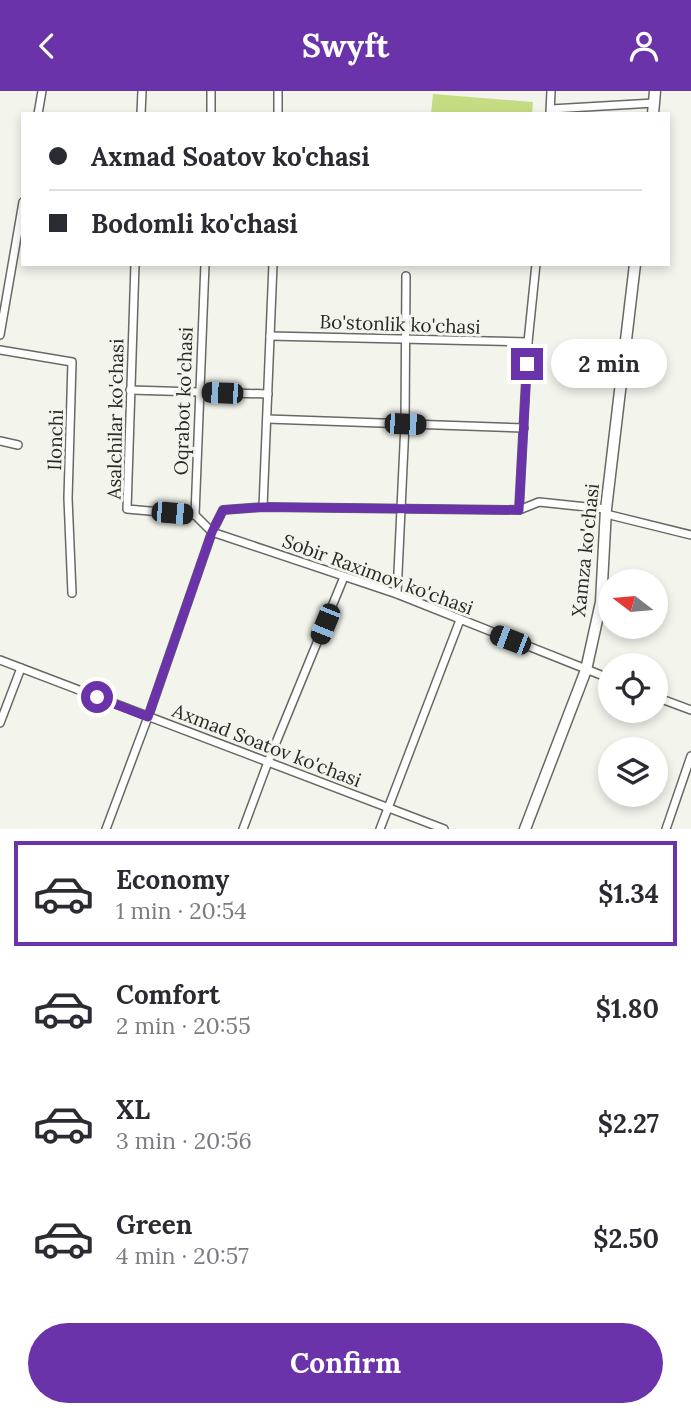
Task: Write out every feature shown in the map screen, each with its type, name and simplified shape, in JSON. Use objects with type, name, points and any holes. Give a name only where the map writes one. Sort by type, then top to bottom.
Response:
[{"type":"main road","points":[[654,108],[655,91]]},
{"type":"main road","name":"Xamza ko'chasi","points":[[525,829],[586,670],[601,602],[606,511],[635,266]]},
{"type":"street","points":[[38,112],[42,91]]},
{"type":"street","points":[[141,112],[142,91]]},
{"type":"street","points":[[211,91],[211,112]]},
{"type":"street","points":[[278,91],[278,112]]},
{"type":"street","points":[[551,91],[551,112],[654,108]]},
{"type":"street","points":[[0,335],[21,214]]},
{"type":"street","name":"Asalchilar ko'chasi","points":[[135,266],[127,509],[195,515]]},
{"type":"street","name":"Oqrabot ko'chasi","points":[[195,515],[205,266]]},
{"type":"street","points":[[263,507],[273,266]]},
{"type":"street","points":[[519,510],[528,342],[536,266]]},
{"type":"street","points":[[397,594],[405,424],[406,276]]},
{"type":"street","name":"Bo'stonlik ko'chasi","points":[[270,336],[528,342]]},
{"type":"street","name":"Ilonchi","points":[[0,350],[72,362],[68,498],[72,593]]},
{"type":"street","points":[[130,390],[268,394]]},
{"type":"street","points":[[267,419],[524,428]]},
{"type":"street","points":[[0,441],[18,445]]},
{"type":"street","points":[[106,829],[212,532],[223,510],[263,507],[519,510],[539,502],[606,511],[691,535]]},
{"type":"street","points":[[195,515],[212,532]]},
{"type":"street","name":"Sobir Raximov ko'chasi","points":[[212,532],[397,594],[598,674]]},
{"type":"street","points":[[243,829],[344,577]]},
{"type":"street","points":[[380,829],[460,620]]},
{"type":"street","name":"Axmad Soatov ko'chasi","points":[[0,660],[444,829]]},
{"type":"street","points":[[0,723],[21,668]]},
{"type":"street","points":[[668,701],[691,710]]},
{"type":"street","points":[[666,829],[691,756]]},
{"type":"green space","points":[[433,94],[533,102],[532,112],[431,112]]},
{"type":"route","points":[[97,697],[148,717],[212,532],[223,510],[263,507],[519,510],[527,364]]}]
